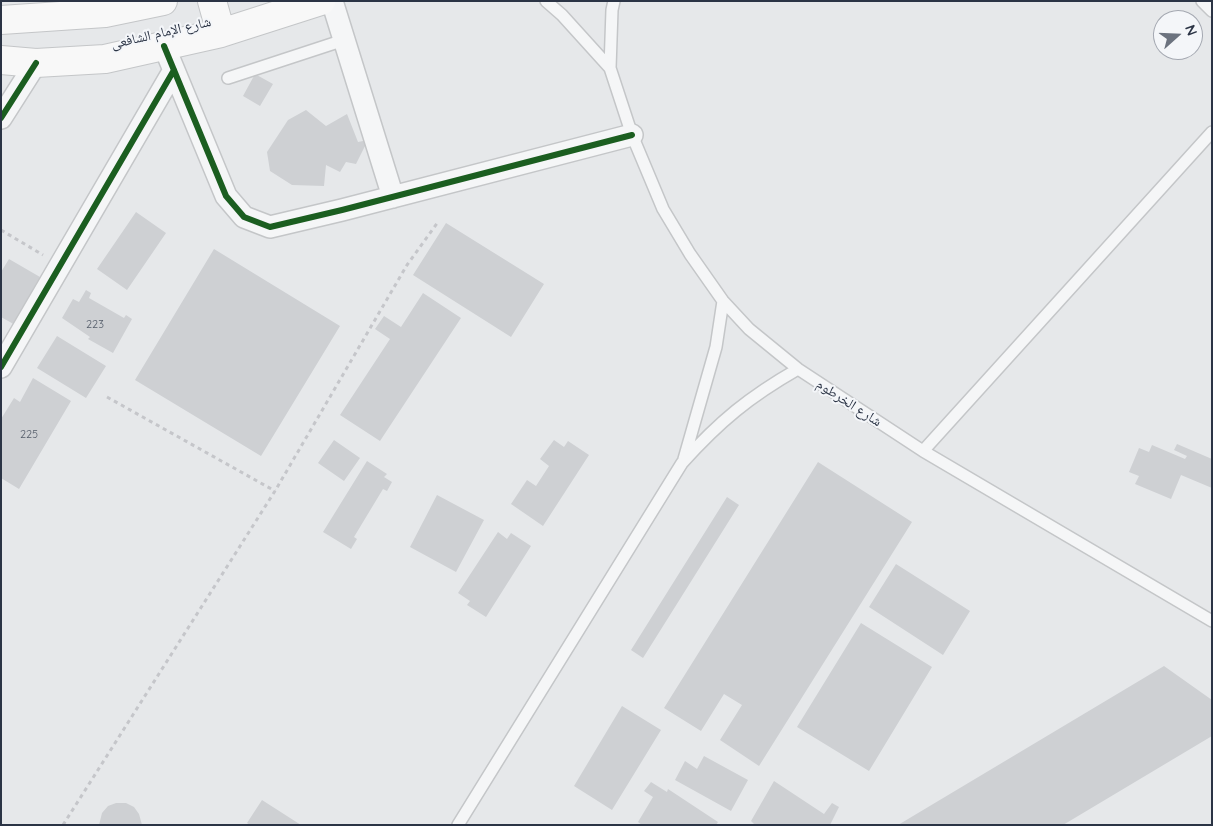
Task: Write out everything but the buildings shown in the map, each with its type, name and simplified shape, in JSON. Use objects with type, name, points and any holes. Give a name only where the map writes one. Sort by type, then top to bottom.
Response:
[{"type":"street","points":[[1,20],[105,13],[163,1]]},
{"type":"street","points":[[212,1],[221,33]]},
{"type":"street","name":"شارع الإمام الشافعى","points":[[1,60],[36,63],[105,58],[169,58],[221,33],[321,1]]},
{"type":"street","points":[[332,1],[393,197]]},
{"type":"street","points":[[169,58],[226,196],[244,217],[270,226],[393,197],[632,135]]},
{"type":"street","points":[[4,357],[60,266],[169,58]]},
{"type":"street","points":[[1,118],[36,63]]},
{"type":"lane","name":"شارع الخرطوم","points":[[546,1],[562,15],[610,68]]},
{"type":"lane","name":"شارع الخرطوم","points":[[614,1],[610,68],[632,135],[663,209],[690,254],[723,301],[749,329],[798,369],[922,451],[1212,622]]},
{"type":"lane","points":[[1202,1],[1212,11]]},
{"type":"lane","points":[[228,78],[344,40]]},
{"type":"lane","points":[[922,451],[1212,132]]},
{"type":"lane","points":[[682,463],[716,347],[723,301]]},
{"type":"lane","points":[[458,825],[682,463],[710,432],[728,416],[767,387],[798,369]]},
{"type":"path","points":[[63,825],[275,491],[407,265],[438,222]]},
{"type":"path","points":[[1,230],[60,266]]},
{"type":"path","points":[[107,397],[275,491]]},
{"type":"cycle path","points":[[164,46],[226,196],[244,217],[270,227],[632,135]]},
{"type":"cycle path","points":[[1,118],[36,63]]},
{"type":"cycle path","points":[[1,367],[174,70]]}]
